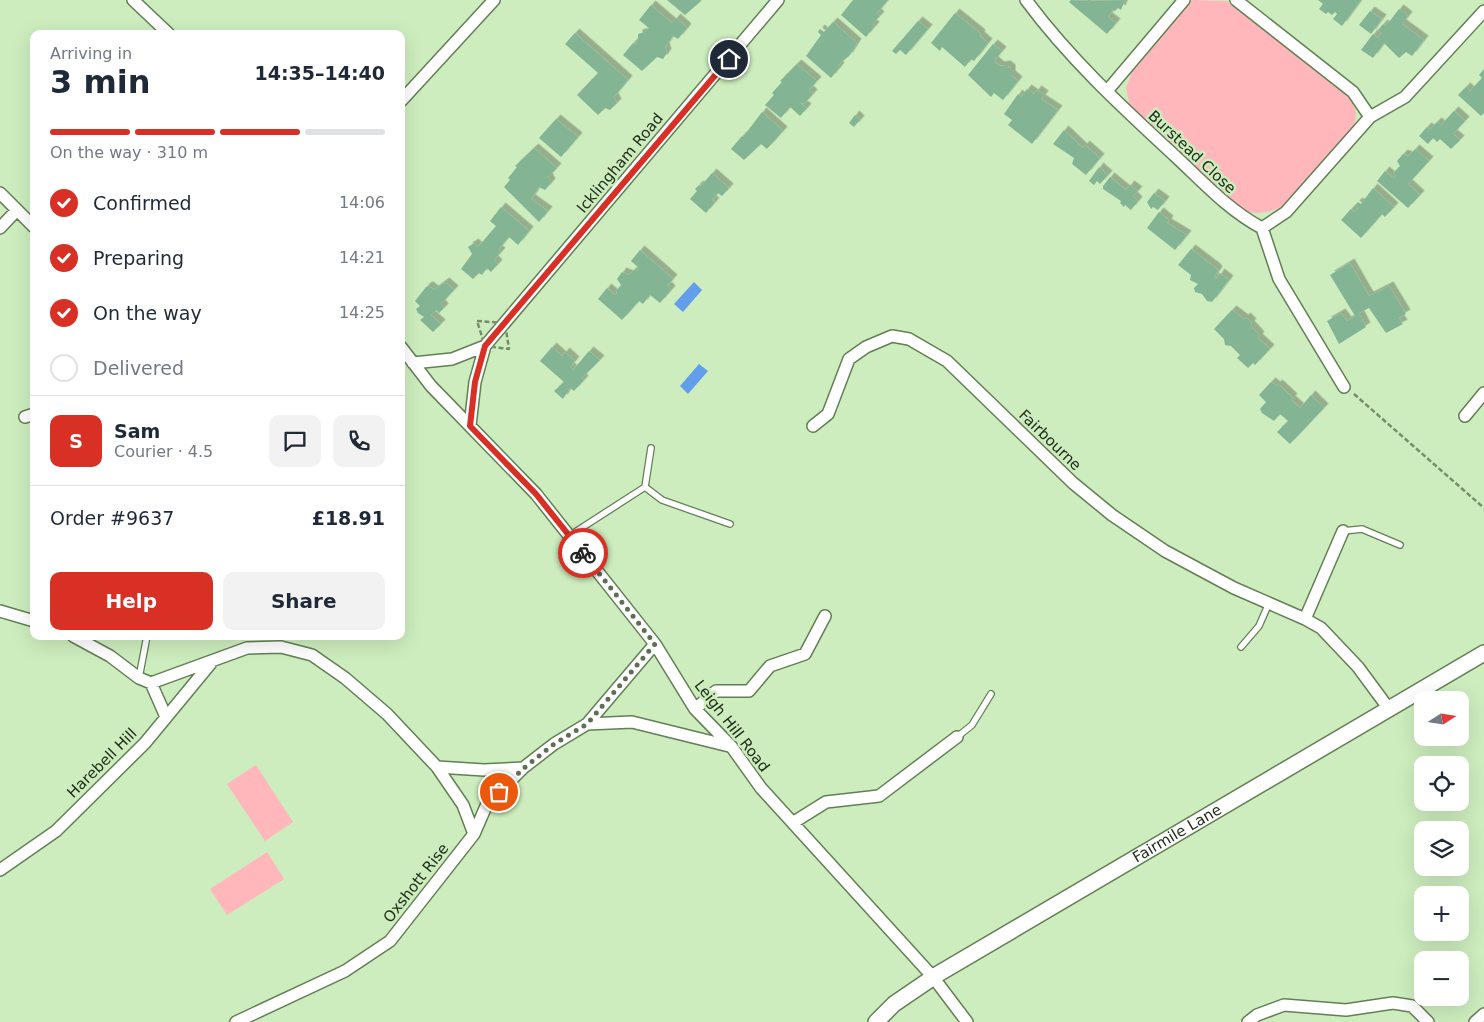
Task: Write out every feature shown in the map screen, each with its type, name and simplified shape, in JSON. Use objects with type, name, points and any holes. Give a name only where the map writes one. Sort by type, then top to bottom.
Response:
[{"type":"street","points":[[133,0],[164,30]]},
{"type":"street","points":[[405,97],[494,0]]},
{"type":"street","name":"Icklingham Road","points":[[470,426],[475,382],[485,346],[778,0]]},
{"type":"street","name":"Burstead Close","points":[[1026,0],[1064,48],[1107,91],[1217,196],[1242,217],[1262,228]]},
{"type":"street","points":[[1107,91],[1184,0]]},
{"type":"street","points":[[1236,0],[1353,92],[1370,116]]},
{"type":"street","points":[[1344,387],[1279,279],[1262,228],[1286,212],[1370,116],[1405,97],[1484,11]]},
{"type":"street","points":[[0,193],[30,223]]},
{"type":"street","points":[[0,228],[17,210]]},
{"type":"street","name":"Fairbourne","points":[[813,426],[828,414],[849,359],[866,347],[892,336],[909,339],[947,360],[1073,483],[1112,515],[1165,551],[1234,588],[1321,628],[1358,668],[1389,709]]},
{"type":"street","name":"Icklingham Road","points":[[413,363],[452,359],[485,346]]},
{"type":"street","name":"Leigh Hill Road","points":[[405,353],[431,386],[536,494],[655,644],[695,709],[731,746],[761,788],[794,822],[933,977],[967,1022]]},
{"type":"street","points":[[1465,416],[1484,393]]},
{"type":"street","points":[[1305,619],[1344,531]]},
{"type":"street","points":[[0,611],[30,619]]},
{"type":"street","points":[[695,709],[716,691],[749,691],[770,666],[806,654],[825,616]]},
{"type":"street","points":[[81,640],[110,656],[139,678],[151,683],[211,663],[247,648],[281,647],[312,655],[345,678],[387,714],[438,767],[463,806],[474,834]]},
{"type":"street","name":"Oxshott Rise","points":[[236,1022],[345,971],[390,941],[474,834],[487,804],[524,768],[554,744],[587,724],[655,644]]},
{"type":"street","name":"Fairmile Lane","points":[[876,1022],[894,1004],[933,977],[1484,653]]},
{"type":"street","name":"Harebell Hill","points":[[0,870],[56,830],[145,742],[211,663]]},
{"type":"street","points":[[151,683],[166,717]]},
{"type":"street","name":"Oxshott Rise","points":[[587,724],[632,722],[731,746]]},
{"type":"street","points":[[794,822],[826,802],[879,796],[957,737]]},
{"type":"street","points":[[438,767],[484,770],[524,768]]},
{"type":"street","points":[[1248,1022],[1257,1015],[1284,1005],[1346,1010],[1394,1004],[1412,1006],[1428,1022]]},
{"type":"street","points":[[1474,1022],[1484,1014]]},
{"type":"lane","points":[[569,536],[645,487],[651,448]]},
{"type":"lane","points":[[645,487],[662,500],[730,524]]},
{"type":"lane","points":[[1344,531],[1362,529],[1400,545]]},
{"type":"lane","points":[[1241,648],[1259,626],[1269,603]]},
{"type":"lane","points":[[139,678],[146,640]]},
{"type":"lane","points":[[957,737],[972,725],[991,694]]},
{"type":"path","points":[[1344,387],[1484,508]]},
{"type":"shaded area","points":[[1193,0],[1227,1],[1343,90],[1354,105],[1356,115],[1351,132],[1286,204],[1273,210],[1255,213],[1240,207],[1188,164],[1130,106],[1126,88],[1133,69],[1184,5]]},
{"type":"shaded area","points":[[256,765],[293,822],[265,841],[227,784]]},
{"type":"shaded area","points":[[267,852],[284,879],[227,915],[210,889]]},
{"type":"water","points":[[694,282],[702,290],[683,312],[674,304]]},
{"type":"water","points":[[699,364],[708,371],[688,394],[680,386]]},
{"type":"building","points":[[667,0],[700,0],[701,1],[685,15]]},
{"type":"building","points":[[853,0],[888,0],[877,13],[880,16],[872,24],[875,26],[866,37],[841,15]]},
{"type":"building","points":[[1071,0],[1125,0],[1121,10],[1118,8],[1115,11],[1113,10],[1108,17],[1116,23],[1107,34],[1069,2]]},
{"type":"building","points":[[1318,0],[1361,0],[1342,26],[1333,19],[1337,14],[1335,12],[1332,15],[1328,12],[1326,14],[1319,9],[1323,4]]},
{"type":"building","points":[[651,5],[672,23],[676,18],[687,28],[678,39],[673,36],[665,47],[667,53],[663,59],[657,57],[642,71],[623,55],[633,43],[635,45],[638,41],[638,34],[645,32],[649,28],[639,20]]},
{"type":"building","points":[[1399,9],[1408,16],[1402,24],[1424,40],[1412,56],[1406,52],[1399,58],[1384,43],[1373,58],[1361,50],[1373,34],[1378,38],[1381,33],[1378,30],[1383,24],[1386,26]]},
{"type":"building","points":[[1370,11],[1382,19],[1371,34],[1359,25]]},
{"type":"building","points":[[955,13],[981,34],[980,36],[988,43],[974,61],[971,59],[965,67],[942,47],[940,51],[931,43]]},
{"type":"building","points":[[918,21],[928,29],[906,55],[900,50],[896,54],[892,51]]},
{"type":"building","points":[[833,22],[857,43],[849,56],[838,65],[840,67],[831,78],[806,56],[821,35],[818,32],[820,29],[824,32]]},
{"type":"building","points":[[575,33],[628,80],[614,97],[617,103],[610,110],[605,108],[598,115],[577,95],[598,73],[565,44]]},
{"type":"building","points":[[993,44],[1002,51],[994,61],[1000,66],[1006,65],[1011,69],[1011,75],[1018,81],[1003,100],[994,93],[991,97],[968,75]]},
{"type":"building","points":[[797,64],[817,81],[809,90],[813,94],[804,104],[799,102],[807,108],[800,116],[790,107],[781,118],[765,105],[774,95],[772,93],[782,82],[780,81]]},
{"type":"building","points":[[1484,69],[1484,113],[1481,116],[1458,95],[1466,87],[1470,91],[1482,78],[1479,75]]},
{"type":"building","points":[[1027,89],[1034,94],[1037,90],[1044,95],[1041,99],[1058,110],[1032,144],[1008,125],[1012,120],[1004,114],[1018,94],[1021,97]]},
{"type":"building","points":[[1454,111],[1465,121],[1453,134],[1460,140],[1451,149],[1440,139],[1437,142],[1433,138],[1428,144],[1419,136],[1427,127],[1430,129],[1437,122],[1441,125]]},
{"type":"building","points":[[762,112],[783,131],[767,149],[761,144],[744,160],[731,149]]},
{"type":"building","points":[[855,115],[860,120],[854,127],[849,123]]},
{"type":"building","points":[[556,119],[578,137],[561,157],[539,138]]},
{"type":"building","points":[[1064,130],[1083,148],[1085,145],[1100,158],[1086,175],[1072,164],[1074,158],[1053,144]]},
{"type":"building","points":[[534,148],[557,168],[548,177],[551,183],[545,190],[539,187],[531,199],[548,211],[539,222],[504,187],[510,180],[508,178],[517,167],[515,166]]},
{"type":"building","points":[[1415,149],[1429,161],[1408,184],[1420,195],[1408,208],[1377,181],[1385,171],[1393,178],[1396,176],[1393,173],[1400,166],[1397,161],[1403,154],[1409,156]]},
{"type":"building","points":[[1099,167],[1108,175],[1100,184],[1097,181],[1094,185],[1089,181]]},
{"type":"building","points":[[712,173],[729,188],[722,196],[718,193],[712,200],[715,202],[706,213],[690,199],[697,191],[695,189],[699,185],[701,186]]},
{"type":"building","points":[[1110,177],[1126,190],[1130,185],[1138,191],[1133,196],[1138,201],[1131,210],[1125,205],[1124,207],[1120,203],[1121,201],[1103,189],[1103,186]]},
{"type":"building","points":[[1373,188],[1394,207],[1385,217],[1382,214],[1361,238],[1341,220],[1351,209],[1354,212],[1358,208],[1355,205],[1358,202],[1361,204]]},
{"type":"building","points":[[1154,193],[1165,201],[1158,210],[1153,207],[1151,209],[1147,202]]},
{"type":"building","points":[[501,207],[529,231],[518,245],[509,237],[498,250],[501,252],[494,260],[498,264],[491,272],[487,268],[482,275],[479,273],[473,279],[461,269],[472,254],[468,247],[474,243],[478,247],[496,226],[490,221]]},
{"type":"building","points":[[1159,212],[1169,220],[1167,223],[1187,235],[1175,250],[1147,228]]},
{"type":"building","points":[[1191,249],[1216,268],[1218,271],[1214,277],[1216,279],[1220,273],[1229,280],[1212,302],[1207,301],[1202,294],[1195,292],[1194,288],[1198,284],[1190,280],[1191,275],[1178,265]]},
{"type":"building","points":[[640,250],[673,279],[667,286],[671,290],[660,303],[650,295],[643,304],[639,301],[622,320],[598,299],[607,288],[615,295],[617,293],[616,291],[621,285],[617,279],[622,272],[629,275],[635,269],[637,271],[639,268],[631,261]]},
{"type":"building","points":[[1350,263],[1369,296],[1389,286],[1406,314],[1399,318],[1403,324],[1386,333],[1369,308],[1359,313],[1366,327],[1339,344],[1327,321],[1341,313],[1347,321],[1355,316],[1330,275]]},
{"type":"building","points":[[445,282],[454,290],[441,304],[444,308],[439,313],[436,310],[431,315],[441,324],[433,332],[420,320],[424,317],[418,313],[416,309],[420,306],[415,301],[426,287],[429,286],[434,290]]},
{"type":"building","points":[[1232,310],[1244,319],[1246,317],[1252,323],[1250,325],[1260,336],[1258,338],[1270,349],[1255,365],[1253,363],[1248,368],[1237,358],[1240,355],[1231,346],[1225,345],[1224,339],[1214,329]]},
{"type":"building","points":[[552,347],[562,356],[565,352],[575,361],[570,367],[573,370],[589,351],[600,360],[582,378],[584,380],[574,391],[570,388],[563,399],[554,391],[564,382],[540,361]]},
{"type":"building","points":[[1271,382],[1276,386],[1278,384],[1293,398],[1291,400],[1300,408],[1311,395],[1324,408],[1290,444],[1277,432],[1288,421],[1280,414],[1274,421],[1262,413],[1260,409],[1266,402],[1259,395]]},
{"type":"way so far","points":[[499,792],[524,768],[554,744],[587,724],[655,644],[583,553]]},
{"type":"route","points":[[583,553],[536,494],[470,426],[475,382],[485,346],[729,59]]}]
